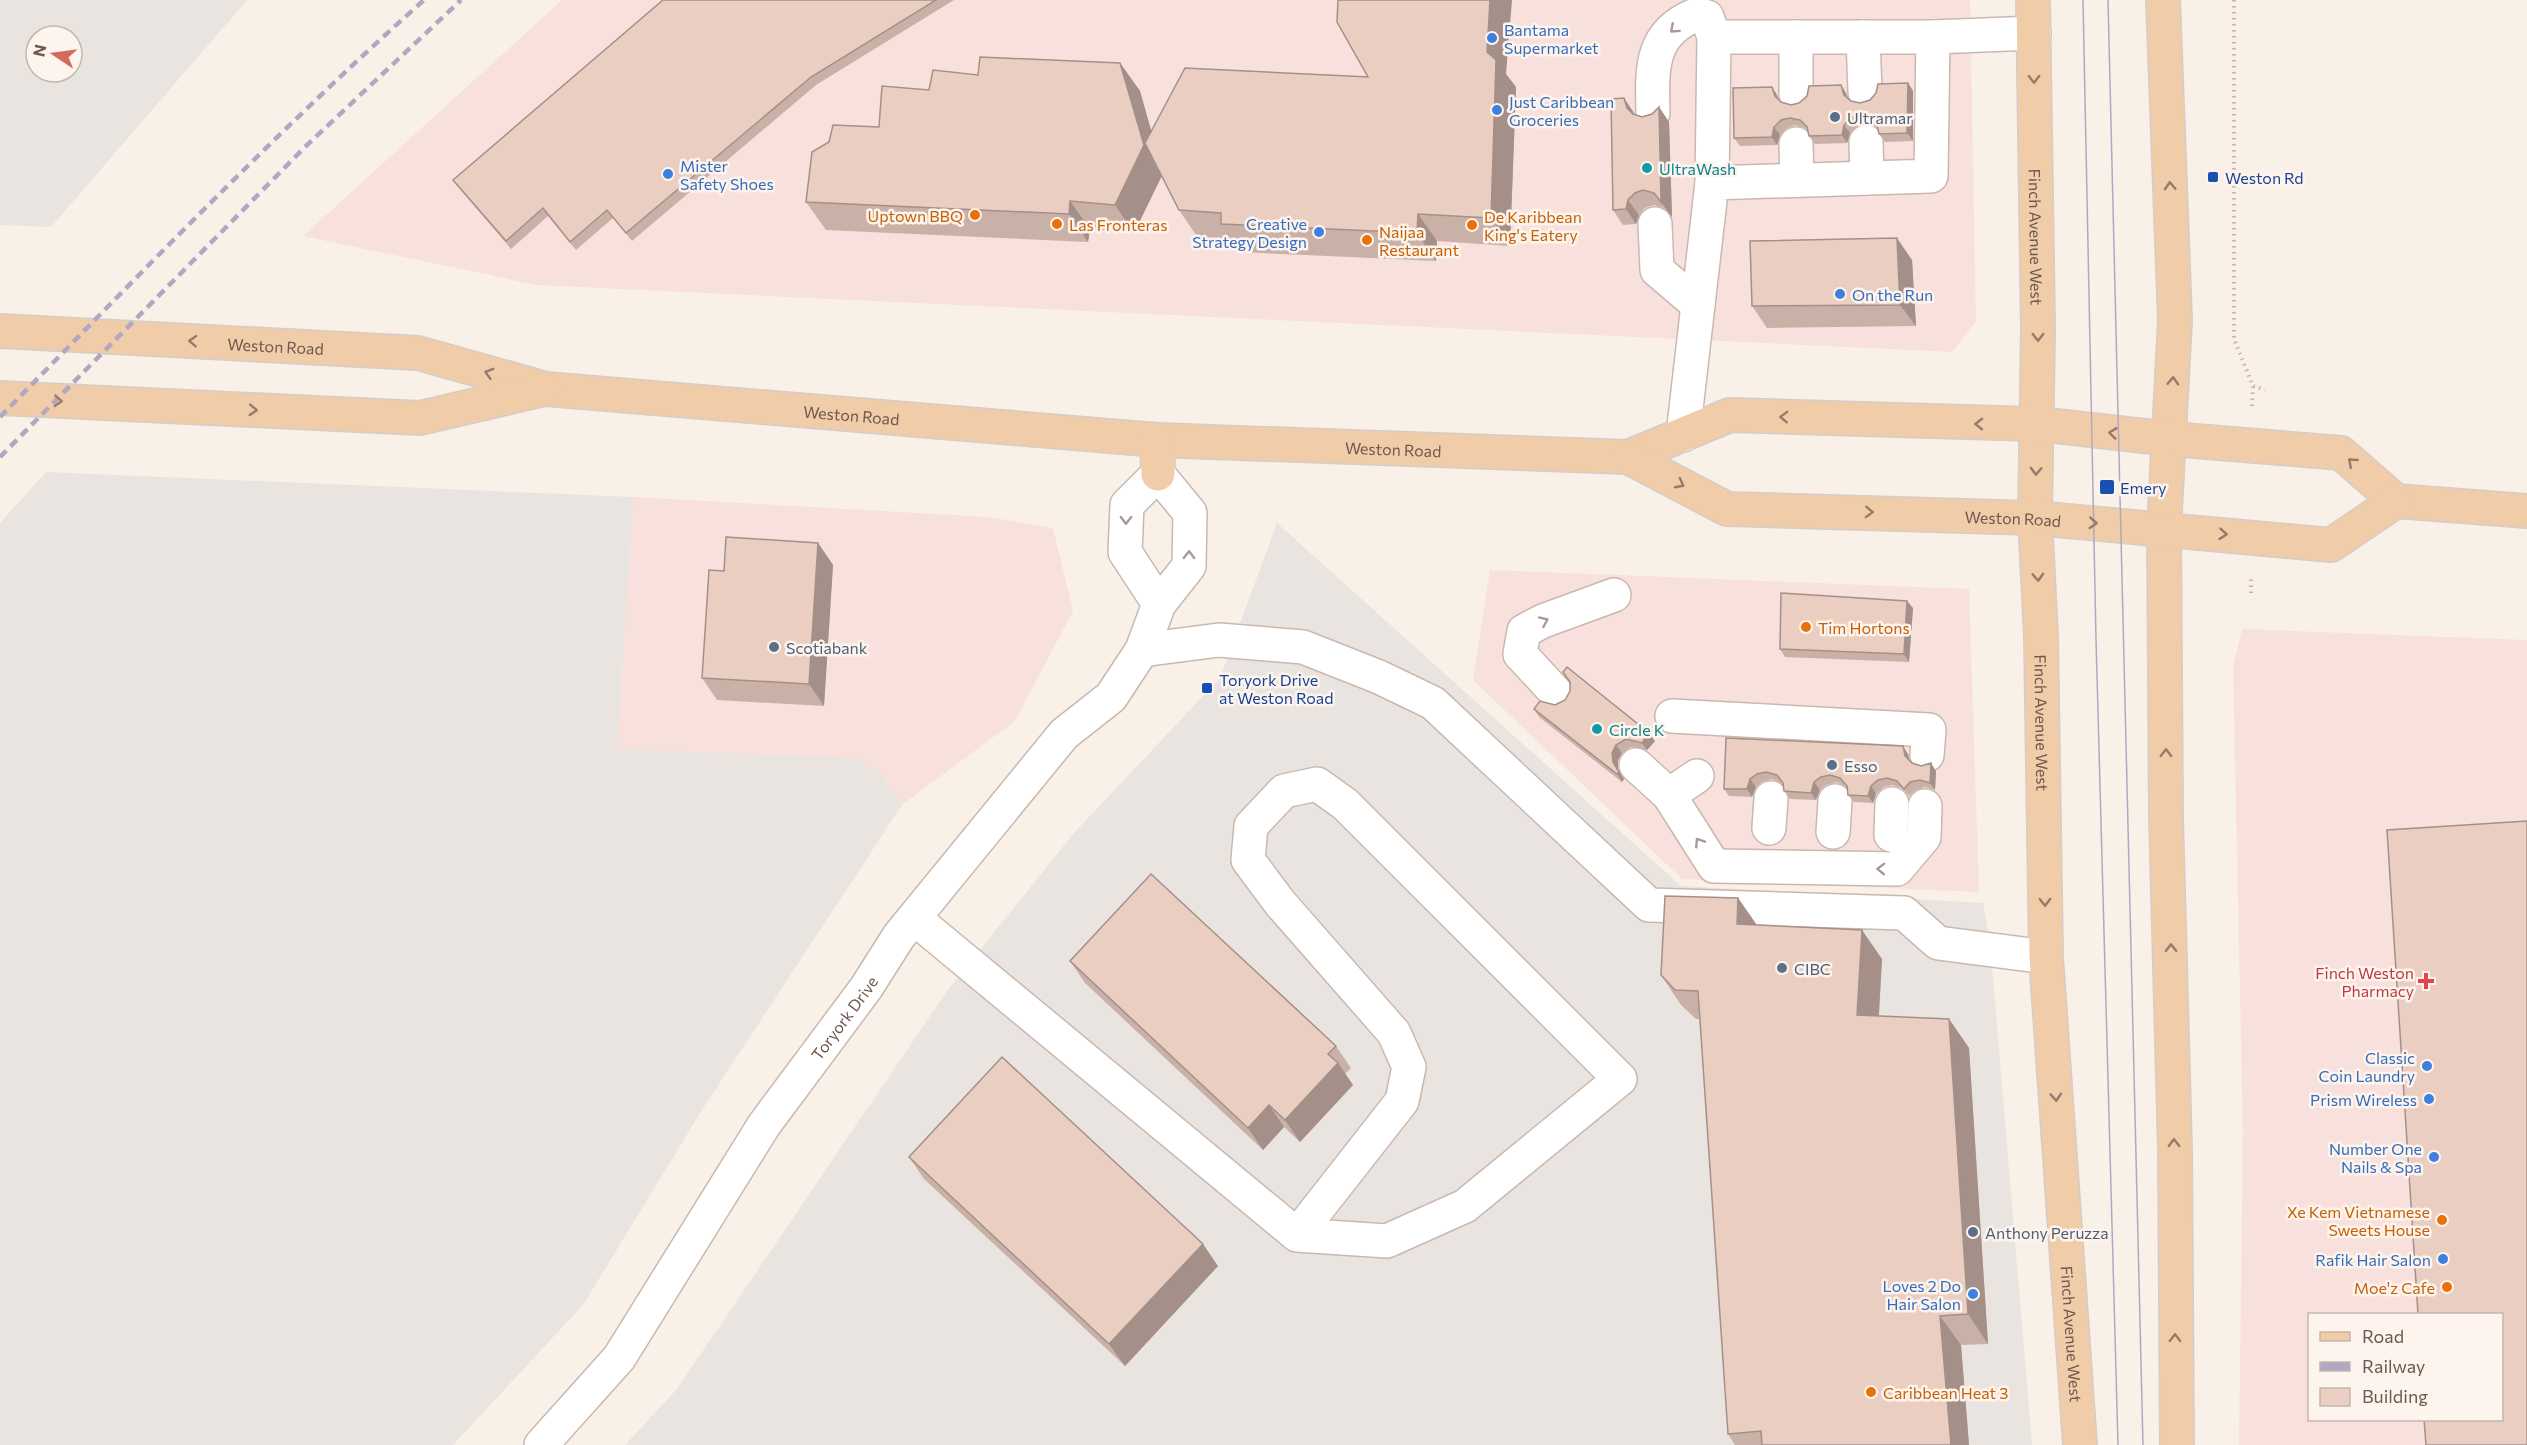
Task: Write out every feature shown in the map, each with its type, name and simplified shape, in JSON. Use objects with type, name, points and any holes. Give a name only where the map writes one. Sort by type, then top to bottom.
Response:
[{"type":"main road","name":"Finch Avenue West","points":[[2033,0],[2038,424],[2035,518],[2041,636],[2046,957],[2080,1445]]},
{"type":"main road","points":[[2163,0],[2175,320],[2171,439],[2164,529],[2166,817],[2175,1150],[2177,1445]]},
{"type":"main road","name":"Weston Road","points":[[0,331],[418,353],[546,389],[1157,440],[1628,457],[1730,415],[2038,424],[2171,439],[2341,453],[2396,501],[2331,545],[2035,518],[1727,509],[1628,457]]},
{"type":"main road","name":"Weston Road","points":[[0,398],[420,418],[546,389]]},
{"type":"main road","points":[[1157,440],[1158,474]]},
{"type":"main road","points":[[2396,501],[2527,512]]},
{"type":"street","points":[[1653,113],[1652,68],[1659,45],[1684,21],[1698,14],[1707,17],[1714,37],[1712,183],[1683,435]]},
{"type":"street","points":[[1714,37],[1933,37],[2034,33]]},
{"type":"street","points":[[1796,36],[1796,94]]},
{"type":"street","points":[[1863,36],[1866,92]]},
{"type":"street","points":[[1712,183],[1931,176],[1933,37]]},
{"type":"street","points":[[1866,142],[1867,178]]},
{"type":"street","points":[[1796,144],[1797,180]]},
{"type":"street","points":[[1655,224],[1657,270],[1698,305]]},
{"type":"street","points":[[1158,474],[1127,505],[1125,552],[1159,604]]},
{"type":"street","name":"Toryork Drive","points":[[541,1445],[619,1358],[764,1125],[866,988],[899,936],[1064,734],[1112,697],[1142,650],[1159,604],[1189,566],[1190,513],[1158,474]]},
{"type":"street","points":[[1557,694],[1520,654],[1524,631],[1543,621],[1614,595]]},
{"type":"street","points":[[1142,650],[1219,640],[1249,640],[1303,647],[1379,677],[1433,703],[1649,905],[1904,913],[1938,943],[2046,957]]},
{"type":"street","points":[[1672,716],[1774,734],[1907,746]]},
{"type":"street","points":[[1636,765],[1669,795],[1714,866],[1897,869],[1924,821]]},
{"type":"street","points":[[1669,795],[1697,776]]},
{"type":"street","points":[[914,918],[1297,1235],[1387,1241],[1465,1206],[1620,1079],[1345,804],[1317,784],[1284,791],[1251,826],[1248,860],[1280,903],[1394,1033],[1409,1067],[1402,1101],[1297,1235]]},
{"type":"path","points":[[2234,0],[2234,339],[2253,386],[2252,446]]},
{"type":"path","points":[[2253,386],[2265,390]]},
{"type":"path","points":[[2251,536],[2251,593]]},
{"type":"shaded area","points":[[0,0],[247,0],[51,227],[0,225]]},
{"type":"shaded area","points":[[562,0],[1970,0],[1976,321],[1952,352],[537,285],[303,236]]},
{"type":"shaded area","points":[[46,472],[634,497],[617,749],[858,758],[884,777],[902,805],[702,1110],[583,1305],[453,1445],[0,1445],[0,523]]},
{"type":"shaded area","points":[[634,497],[989,517],[1053,528],[1073,611],[1015,721],[902,805],[884,777],[617,749]]},
{"type":"shaded area","points":[[1277,523],[1681,886],[1983,903],[1990,943],[2032,1445],[625,1445],[677,1389],[947,991],[1073,834],[1220,678]]},
{"type":"shaded area","points":[[1490,570],[1969,589],[1979,892],[1682,879],[1473,680]]},
{"type":"shaded area","points":[[2242,629],[2527,640],[2527,1445],[2239,1445],[2243,1134],[2233,666]]},
{"type":"building","points":[[663,0],[936,0],[811,77],[626,233],[607,210],[570,242],[543,208],[506,241],[453,180]]},
{"type":"building","points":[[1338,0],[1490,0],[1487,52],[1496,60],[1491,218],[1418,214],[1417,233],[1221,224],[1221,213],[1179,210],[1145,143],[1185,68],[1368,77],[1337,22]]},
{"type":"building","points":[[980,57],[1120,63],[1144,145],[1115,205],[1070,201],[1069,214],[806,202],[812,152],[829,142],[833,125],[879,127],[882,86],[929,90],[933,70],[978,75]]},
{"type":"building","points":[[1908,83],[1907,133],[1879,134],[1877,125],[1870,118],[1860,116],[1851,118],[1844,125],[1842,135],[1809,136],[1807,127],[1800,120],[1790,118],[1781,120],[1774,127],[1772,137],[1734,138],[1733,88],[1772,87],[1775,96],[1781,102],[1791,105],[1799,103],[1807,96],[1809,86],[1841,85],[1844,95],[1851,101],[1860,103],[1870,100],[1876,93],[1878,84]]},
{"type":"building","points":[[1624,98],[1627,108],[1633,114],[1642,117],[1652,114],[1659,107],[1661,202],[1654,193],[1643,190],[1635,193],[1628,200],[1626,209],[1613,210],[1611,99]]},
{"type":"building","points":[[1897,238],[1900,305],[1752,306],[1750,241]]},
{"type":"building","name":"Scotiabank","points":[[726,537],[818,543],[809,684],[702,678],[709,570],[724,571]]},
{"type":"building","points":[[1781,593],[1907,601],[1904,654],[1780,649]]},
{"type":"building","name":"Circle K","points":[[1567,667],[1649,733],[1642,743],[1626,739],[1616,745],[1612,753],[1613,762],[1619,772],[1617,774],[1534,709],[1540,701],[1555,705],[1565,700],[1570,691],[1570,682],[1563,672]]},
{"type":"building","points":[[1726,738],[1903,746],[1905,756],[1912,763],[1921,766],[1931,763],[1930,783],[1920,780],[1910,782],[1904,789],[1897,781],[1887,778],[1878,780],[1871,786],[1868,796],[1848,795],[1847,786],[1840,778],[1830,775],[1814,782],[1811,793],[1784,791],[1783,783],[1777,775],[1766,772],[1750,779],[1747,789],[1724,789]]},
{"type":"building","points":[[2527,821],[2527,1445],[2426,1445],[2424,1421],[2503,1421],[2503,1313],[2418,1313],[2387,830]]},
{"type":"building","points":[[1151,874],[1336,1046],[1328,1054],[1338,1063],[1285,1120],[1269,1105],[1248,1128],[1070,961]]},
{"type":"building","points":[[1665,896],[1738,898],[1737,924],[1862,930],[1857,1015],[1949,1019],[1968,1314],[1940,1316],[1951,1445],[1762,1445],[1761,1431],[1728,1434],[1698,991],[1675,990],[1661,975]]},
{"type":"building","points":[[1002,1057],[1203,1244],[1109,1344],[909,1157]]},
{"type":"tram line","points":[[2083,0],[2096,639],[2118,1445]]},
{"type":"tram line","points":[[2108,0],[2143,1445]]},
{"type":"railway","points":[[0,417],[261,153],[424,0]]},
{"type":"railway","points":[[0,457],[305,147],[461,0]]},
{"type":"place","name":"Bantama Supermarket","points":[[1492,38]]},
{"type":"place","name":"Just Caribbean Groceries","points":[[1497,110]]},
{"type":"place","name":"Ultramar","points":[[1835,117]]},
{"type":"place","name":"UltraWash","points":[[1647,168]]},
{"type":"place","name":"Mister Safety Shoes","points":[[668,174]]},
{"type":"place","name":"Weston Rd","points":[[2213,177]]},
{"type":"place","name":"Uptown BBQ","points":[[975,215]]},
{"type":"place","name":"Las Fronteras","points":[[1057,224]]},
{"type":"place","name":"De Karibbean King's Eatery","points":[[1472,225]]},
{"type":"place","name":"Creative Strategy Design","points":[[1319,232]]},
{"type":"place","name":"Naijaa Restaurant","points":[[1367,240]]},
{"type":"place","name":"On the Run","points":[[1840,294]]},
{"type":"place","name":"Emery","points":[[2107,487]]},
{"type":"place","name":"Tim Hortons","points":[[1806,627]]},
{"type":"place","name":"Scotiabank","points":[[774,647]]},
{"type":"place","name":"Toryork Drive at Weston Road","points":[[1207,688]]},
{"type":"place","name":"Circle K","points":[[1597,729]]},
{"type":"place","name":"Esso","points":[[1832,765]]},
{"type":"place","name":"CIBC","points":[[1782,968]]},
{"type":"place","name":"Finch Weston Pharmacy","points":[[2426,981]]},
{"type":"place","name":"Classic Coin Laundry","points":[[2427,1066]]},
{"type":"place","name":"Prism Wireless","points":[[2429,1099]]},
{"type":"place","name":"Number One Nails & Spa","points":[[2434,1157]]},
{"type":"place","name":"Xe Kem Vietnamese Sweets House","points":[[2442,1220]]},
{"type":"place","name":"Anthony Peruzza","points":[[1973,1232]]},
{"type":"place","name":"Rafik Hair Salon","points":[[2443,1259]]},
{"type":"place","name":"Moe'z Cafe","points":[[2447,1287]]},
{"type":"place","name":"Loves 2 Do Hair Salon","points":[[1973,1294]]},
{"type":"place","name":"Caribbean Heat 3","points":[[1871,1392]]}]
